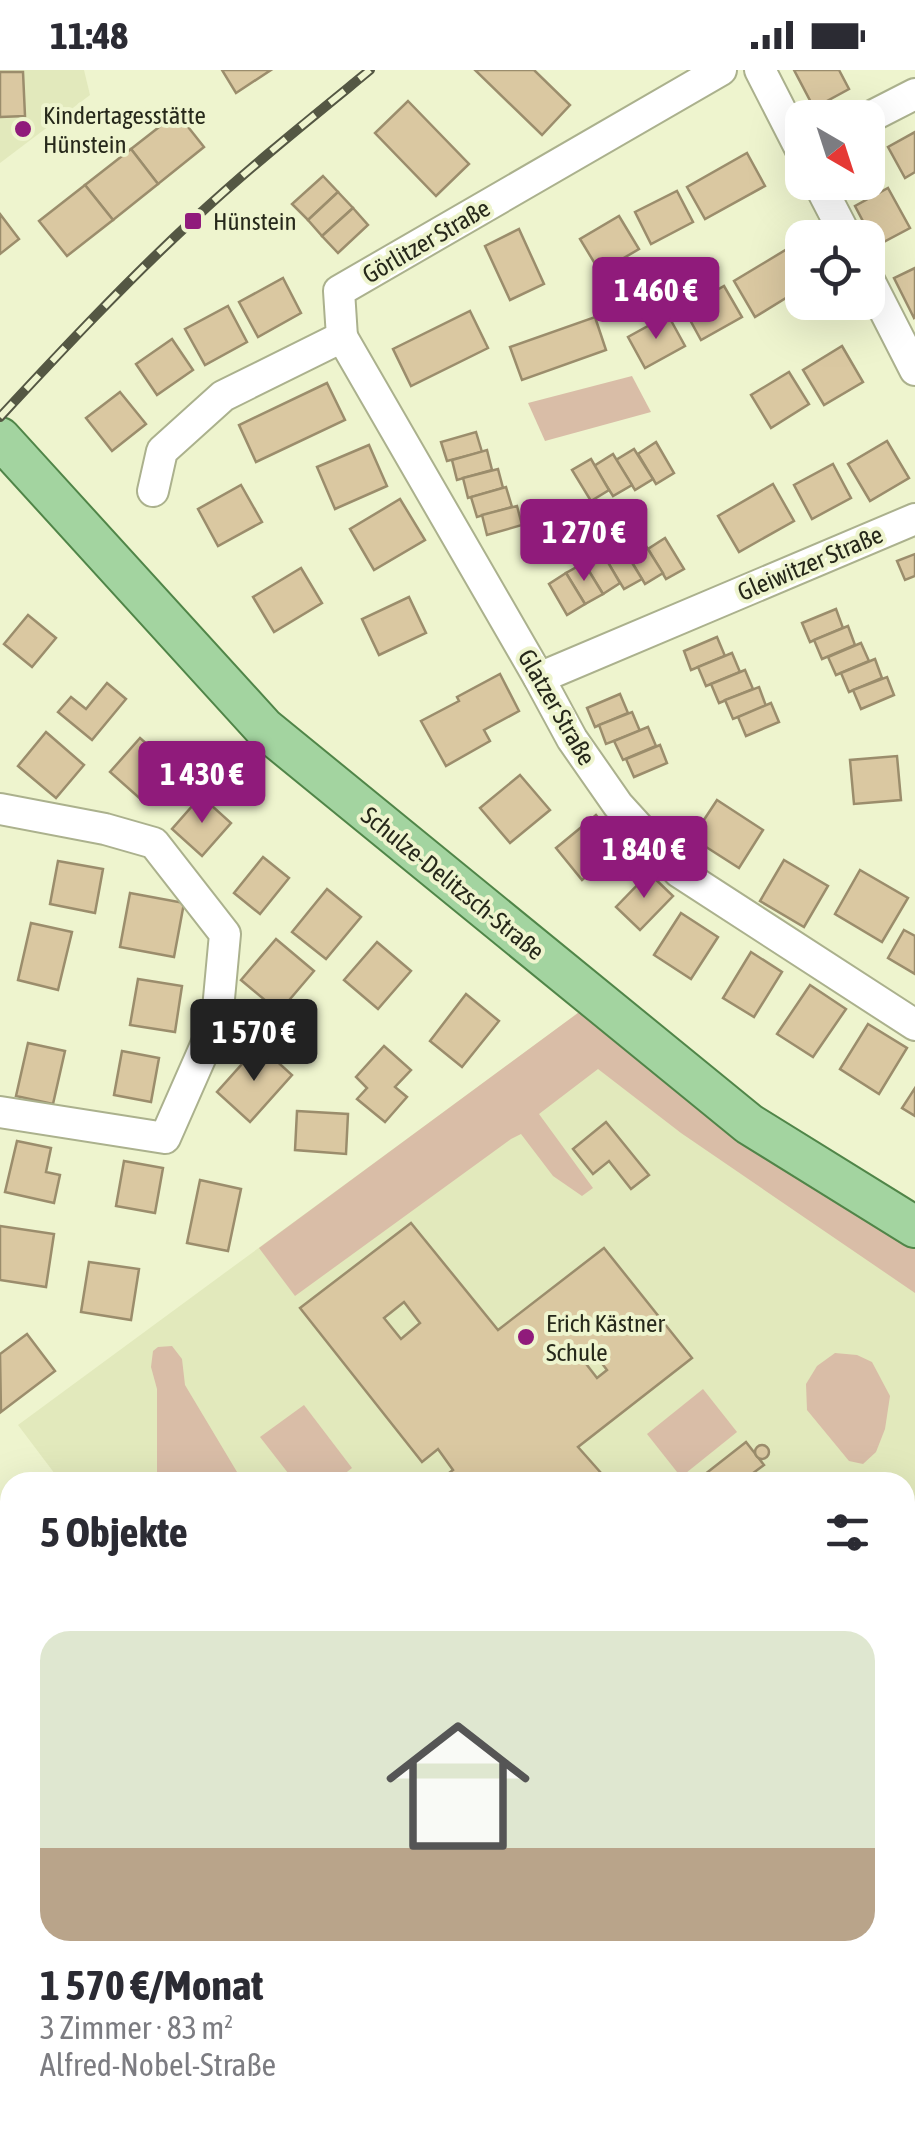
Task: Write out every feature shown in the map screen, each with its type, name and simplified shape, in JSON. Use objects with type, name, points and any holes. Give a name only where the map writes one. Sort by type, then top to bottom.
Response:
[{"type":"main road","name":"Schulze-Delitzsch-Straße","points":[[0,438],[264,728],[749,1124],[915,1227]]},
{"type":"street","name":"Görlitzer Straße","points":[[342,337],[339,291],[721,70]]},
{"type":"street","points":[[760,70],[785,119]]},
{"type":"street","points":[[885,109],[915,94]]},
{"type":"street","points":[[885,308],[912,356]]},
{"type":"street","points":[[152,491],[162,451],[223,396],[342,337]]},
{"type":"street","name":"Glatzer Straße","points":[[342,337],[572,739],[618,805],[679,872],[915,1025]]},
{"type":"street","name":"Gleiwitzer Straße","points":[[539,678],[915,519]]},
{"type":"street","points":[[0,809],[105,829],[154,843],[226,934],[217,1020],[165,1138],[0,1112]]},
{"type":"shaded area","name":"Kindertagesstätte Hünstein","points":[[0,70],[84,70],[90,95],[0,163]]},
{"type":"shaded area","points":[[632,376],[651,412],[545,441],[528,403]]},
{"type":"shaded area","name":"Erich Kästner Schule","points":[[582,1010],[738,1131],[915,1249],[915,1472],[53,1472],[18,1425]]},
{"type":"shaded area","points":[[582,1010],[738,1131],[915,1249],[915,1293],[681,1133],[598,1069],[539,1114],[593,1188],[582,1196],[553,1176],[521,1134],[295,1296],[259,1248]]},
{"type":"shaded area","points":[[172,1346],[182,1359],[185,1385],[237,1472],[157,1472],[157,1389],[151,1367],[153,1351]]},
{"type":"shaded area","points":[[835,1353],[857,1355],[872,1362],[890,1396],[885,1429],[876,1452],[863,1464],[849,1461],[807,1410],[806,1384],[817,1366]]},
{"type":"shaded area","points":[[703,1389],[737,1432],[687,1472],[677,1472],[647,1434]]},
{"type":"shaded area","points":[[304,1405],[352,1468],[347,1472],[287,1472],[260,1437]]},
{"type":"building","points":[[222,70],[271,70],[236,93]]},
{"type":"building","points":[[475,70],[534,70],[570,105],[542,135]]},
{"type":"building","points":[[794,70],[839,70],[849,89],[829,100],[810,100]]},
{"type":"building","points":[[0,72],[23,72],[25,116],[0,117]]},
{"type":"building","points":[[408,101],[469,164],[436,196],[375,133]]},
{"type":"building","points":[[177,113],[204,147],[158,184],[131,149]]},
{"type":"building","points":[[915,132],[915,172],[905,178],[888,147]]},
{"type":"building","points":[[131,149],[158,184],[113,220],[85,185]]},
{"type":"building","points":[[747,153],[765,186],[705,219],[687,187]]},
{"type":"building","points":[[323,176],[338,192],[308,220],[292,204]]},
{"type":"building","points":[[85,185],[113,220],[67,256],[39,221]]},
{"type":"building","points":[[888,188],[910,228],[885,241],[885,220],[862,220],[855,206],[866,200],[885,200]]},
{"type":"building","points":[[677,191],[693,222],[651,244],[635,212]]},
{"type":"building","points":[[338,192],[353,208],[322,236],[308,220]]},
{"type":"building","points":[[353,208],[368,225],[338,253],[322,236]]},
{"type":"building","points":[[0,214],[19,239],[0,254]]},
{"type":"building","points":[[619,216],[639,249],[600,272],[580,239]]},
{"type":"building","points":[[519,229],[544,284],[510,300],[485,246]]},
{"type":"building","points":[[785,250],[785,298],[755,317],[734,281]]},
{"type":"building","points":[[915,268],[915,317],[914,318],[894,278]]},
{"type":"building","points":[[283,278],[301,313],[258,337],[239,302]]},
{"type":"building","points":[[724,286],[742,317],[701,340],[684,309]]},
{"type":"building","points":[[228,306],[247,342],[205,365],[185,329]]},
{"type":"building","points":[[470,311],[488,348],[411,386],[393,349]]},
{"type":"building","points":[[668,315],[685,346],[645,368],[628,337]]},
{"type":"building","points":[[595,317],[606,350],[522,380],[510,347]]},
{"type":"building","points":[[172,339],[193,370],[157,395],[136,364]]},
{"type":"building","points":[[842,346],[863,382],[824,405],[803,370]]},
{"type":"building","points":[[789,372],[809,404],[771,428],[751,395]]},
{"type":"building","points":[[327,383],[345,420],[256,462],[239,425]]},
{"type":"building","points":[[120,392],[146,424],[112,451],[86,418]]},
{"type":"building","points":[[476,432],[482,452],[447,461],[441,442]]},
{"type":"building","points":[[887,441],[909,478],[870,501],[848,464]]},
{"type":"building","points":[[656,442],[674,473],[656,484],[638,454]]},
{"type":"building","points":[[369,445],[387,486],[335,509],[317,467]]},
{"type":"building","points":[[634,449],[653,479],[635,490],[616,460]]},
{"type":"building","points":[[487,450],[492,470],[457,480],[452,460]]},
{"type":"building","points":[[613,454],[632,485],[613,496],[594,466]]},
{"type":"building","points":[[591,459],[609,490],[591,501],[572,470]]},
{"type":"building","points":[[833,464],[851,498],[812,519],[794,485]]},
{"type":"building","points":[[498,469],[503,488],[468,498],[463,478]]},
{"type":"building","points":[[773,484],[794,521],[739,552],[718,516]]},
{"type":"building","points":[[241,485],[262,522],[218,546],[198,509]]},
{"type":"building","points":[[506,487],[512,507],[477,517],[471,497]]},
{"type":"building","points":[[400,499],[425,540],[374,570],[350,529]]},
{"type":"building","points":[[517,506],[522,525],[487,535],[482,515]]},
{"type":"building","points":[[665,538],[684,569],[666,579],[648,549]]},
{"type":"building","points":[[644,543],[663,573],[645,584],[627,554]]},
{"type":"building","points":[[623,548],[642,579],[624,589],[605,558]]},
{"type":"building","points":[[602,552],[620,583],[603,594],[584,563]]},
{"type":"building","points":[[915,554],[915,576],[905,580],[897,561]]},
{"type":"building","points":[[584,563],[603,594],[585,604],[566,573]]},
{"type":"building","points":[[301,568],[322,603],[274,632],[253,597]]},
{"type":"building","points":[[566,573],[585,604],[567,615],[549,584]]},
{"type":"building","points":[[409,597],[426,633],[379,655],[362,619]]},
{"type":"building","points":[[836,609],[843,628],[810,642],[802,623]]},
{"type":"building","points":[[28,615],[56,638],[32,667],[4,644]]},
{"type":"building","points":[[848,626],[855,645],[822,659],[814,640]]},
{"type":"building","points":[[717,637],[725,656],[691,670],[684,651]]},
{"type":"building","points":[[861,643],[869,661],[836,675],[828,657]]},
{"type":"building","points":[[732,653],[740,672],[706,686],[698,667]]},
{"type":"building","points":[[875,659],[882,678],[849,692],[841,673]]},
{"type":"building","points":[[745,670],[753,689],[719,703],[711,684]]},
{"type":"building","points":[[500,674],[519,711],[484,730],[490,741],[446,766],[421,721]]},
{"type":"building","points":[[887,677],[894,695],[861,709],[853,690]]},
{"type":"building","points":[[107,683],[126,699],[92,740],[58,712],[71,697],[86,709]]},
{"type":"building","points":[[759,687],[766,706],[733,719],[725,700]]},
{"type":"building","points":[[620,694],[628,713],[595,727],[587,708]]},
{"type":"building","points":[[771,703],[779,722],[746,736],[738,717]]},
{"type":"building","points":[[632,712],[640,731],[606,744],[599,725]]},
{"type":"building","points":[[648,727],[656,746],[623,760],[614,741]]},
{"type":"building","points":[[46,732],[84,765],[56,798],[18,766]]},
{"type":"building","points":[[140,738],[175,769],[145,803],[110,772]]},
{"type":"building","points":[[660,745],[667,763],[634,777],[626,759]]},
{"type":"building","points":[[897,756],[901,800],[854,804],[850,760]]},
{"type":"building","points":[[520,775],[550,810],[510,843],[480,808]]},
{"type":"building","points":[[201,796],[231,823],[202,856],[172,829]]},
{"type":"building","points":[[717,800],[763,830],[739,868],[692,838]]},
{"type":"building","points":[[596,815],[622,847],[582,880],[556,848]]},
{"type":"building","points":[[263,857],[289,878],[260,914],[234,893]]},
{"type":"building","points":[[784,860],[828,886],[804,927],[760,901]]},
{"type":"building","points":[[58,861],[103,869],[95,913],[50,904]]},
{"type":"building","points":[[860,870],[908,898],[882,942],[835,914]]},
{"type":"building","points":[[649,873],[673,896],[640,930],[616,907]]},
{"type":"building","points":[[327,889],[361,917],[326,959],[292,932]]},
{"type":"building","points":[[130,893],[184,903],[174,957],[120,947]]},
{"type":"building","points":[[681,913],[718,937],[691,979],[654,955]]},
{"type":"building","points":[[31,923],[72,932],[58,990],[18,980]]},
{"type":"building","points":[[904,930],[915,936],[915,974],[888,958]]},
{"type":"building","points":[[276,939],[314,971],[279,1012],[241,980]]},
{"type":"building","points":[[377,942],[411,971],[378,1009],[344,980]]},
{"type":"building","points":[[751,952],[782,972],[754,1017],[723,998]]},
{"type":"building","points":[[138,979],[182,986],[175,1032],[130,1025]]},
{"type":"building","points":[[810,985],[846,1009],[813,1057],[777,1034]]},
{"type":"building","points":[[466,994],[499,1021],[462,1067],[430,1041]]},
{"type":"building","points":[[868,1024],[907,1048],[879,1094],[840,1069]]},
{"type":"building","points":[[28,1043],[65,1051],[53,1104],[16,1096]]},
{"type":"building","points":[[259,1045],[292,1075],[250,1122],[217,1092]]},
{"type":"building","points":[[384,1046],[411,1070],[395,1087],[407,1097],[385,1122],[357,1099],[367,1088],[356,1077]]},
{"type":"building","points":[[122,1051],[159,1058],[151,1102],[114,1095]]},
{"type":"building","points":[[915,1088],[915,1116],[902,1108]]},
{"type":"building","points":[[297,1111],[348,1114],[346,1154],[295,1150]]},
{"type":"building","points":[[606,1122],[649,1175],[631,1189],[609,1161],[593,1174],[573,1149]]},
{"type":"building","points":[[17,1141],[51,1148],[46,1172],[60,1175],[54,1203],[5,1192]]},
{"type":"building","points":[[124,1161],[163,1168],[155,1213],[116,1206]]},
{"type":"building","points":[[200,1180],[241,1189],[228,1251],[187,1243]]},
{"type":"building","points":[[411,1223],[498,1330],[604,1248],[692,1358],[578,1447],[600,1472],[450,1472],[453,1470],[438,1449],[422,1462],[300,1308]],"holes":[[[404,1302],[420,1323],[401,1339],[384,1318]],[[590,1348],[607,1370],[597,1378],[580,1356]]]},
{"type":"building","points":[[0,1226],[54,1234],[46,1287],[0,1280]]},
{"type":"building","points":[[89,1262],[139,1269],[131,1320],[81,1312]]},
{"type":"building","points":[[27,1334],[55,1371],[1,1412],[0,1354]]},
{"type":"building","points":[[746,1442],[764,1465],[755,1472],[708,1472]]},
{"type":"building","points":[[762,1445],[769,1452],[762,1459],[755,1452]]},
{"type":"railway","points":[[0,417],[119,291],[194,219],[370,70]]},
{"type":"place","name":"Kindertagesstätte Hünstein","points":[[23,129]]},
{"type":"place","name":"Hünstein","points":[[193,221]]},
{"type":"place","name":"Erich Kästner Schule","points":[[526,1337]]}]
